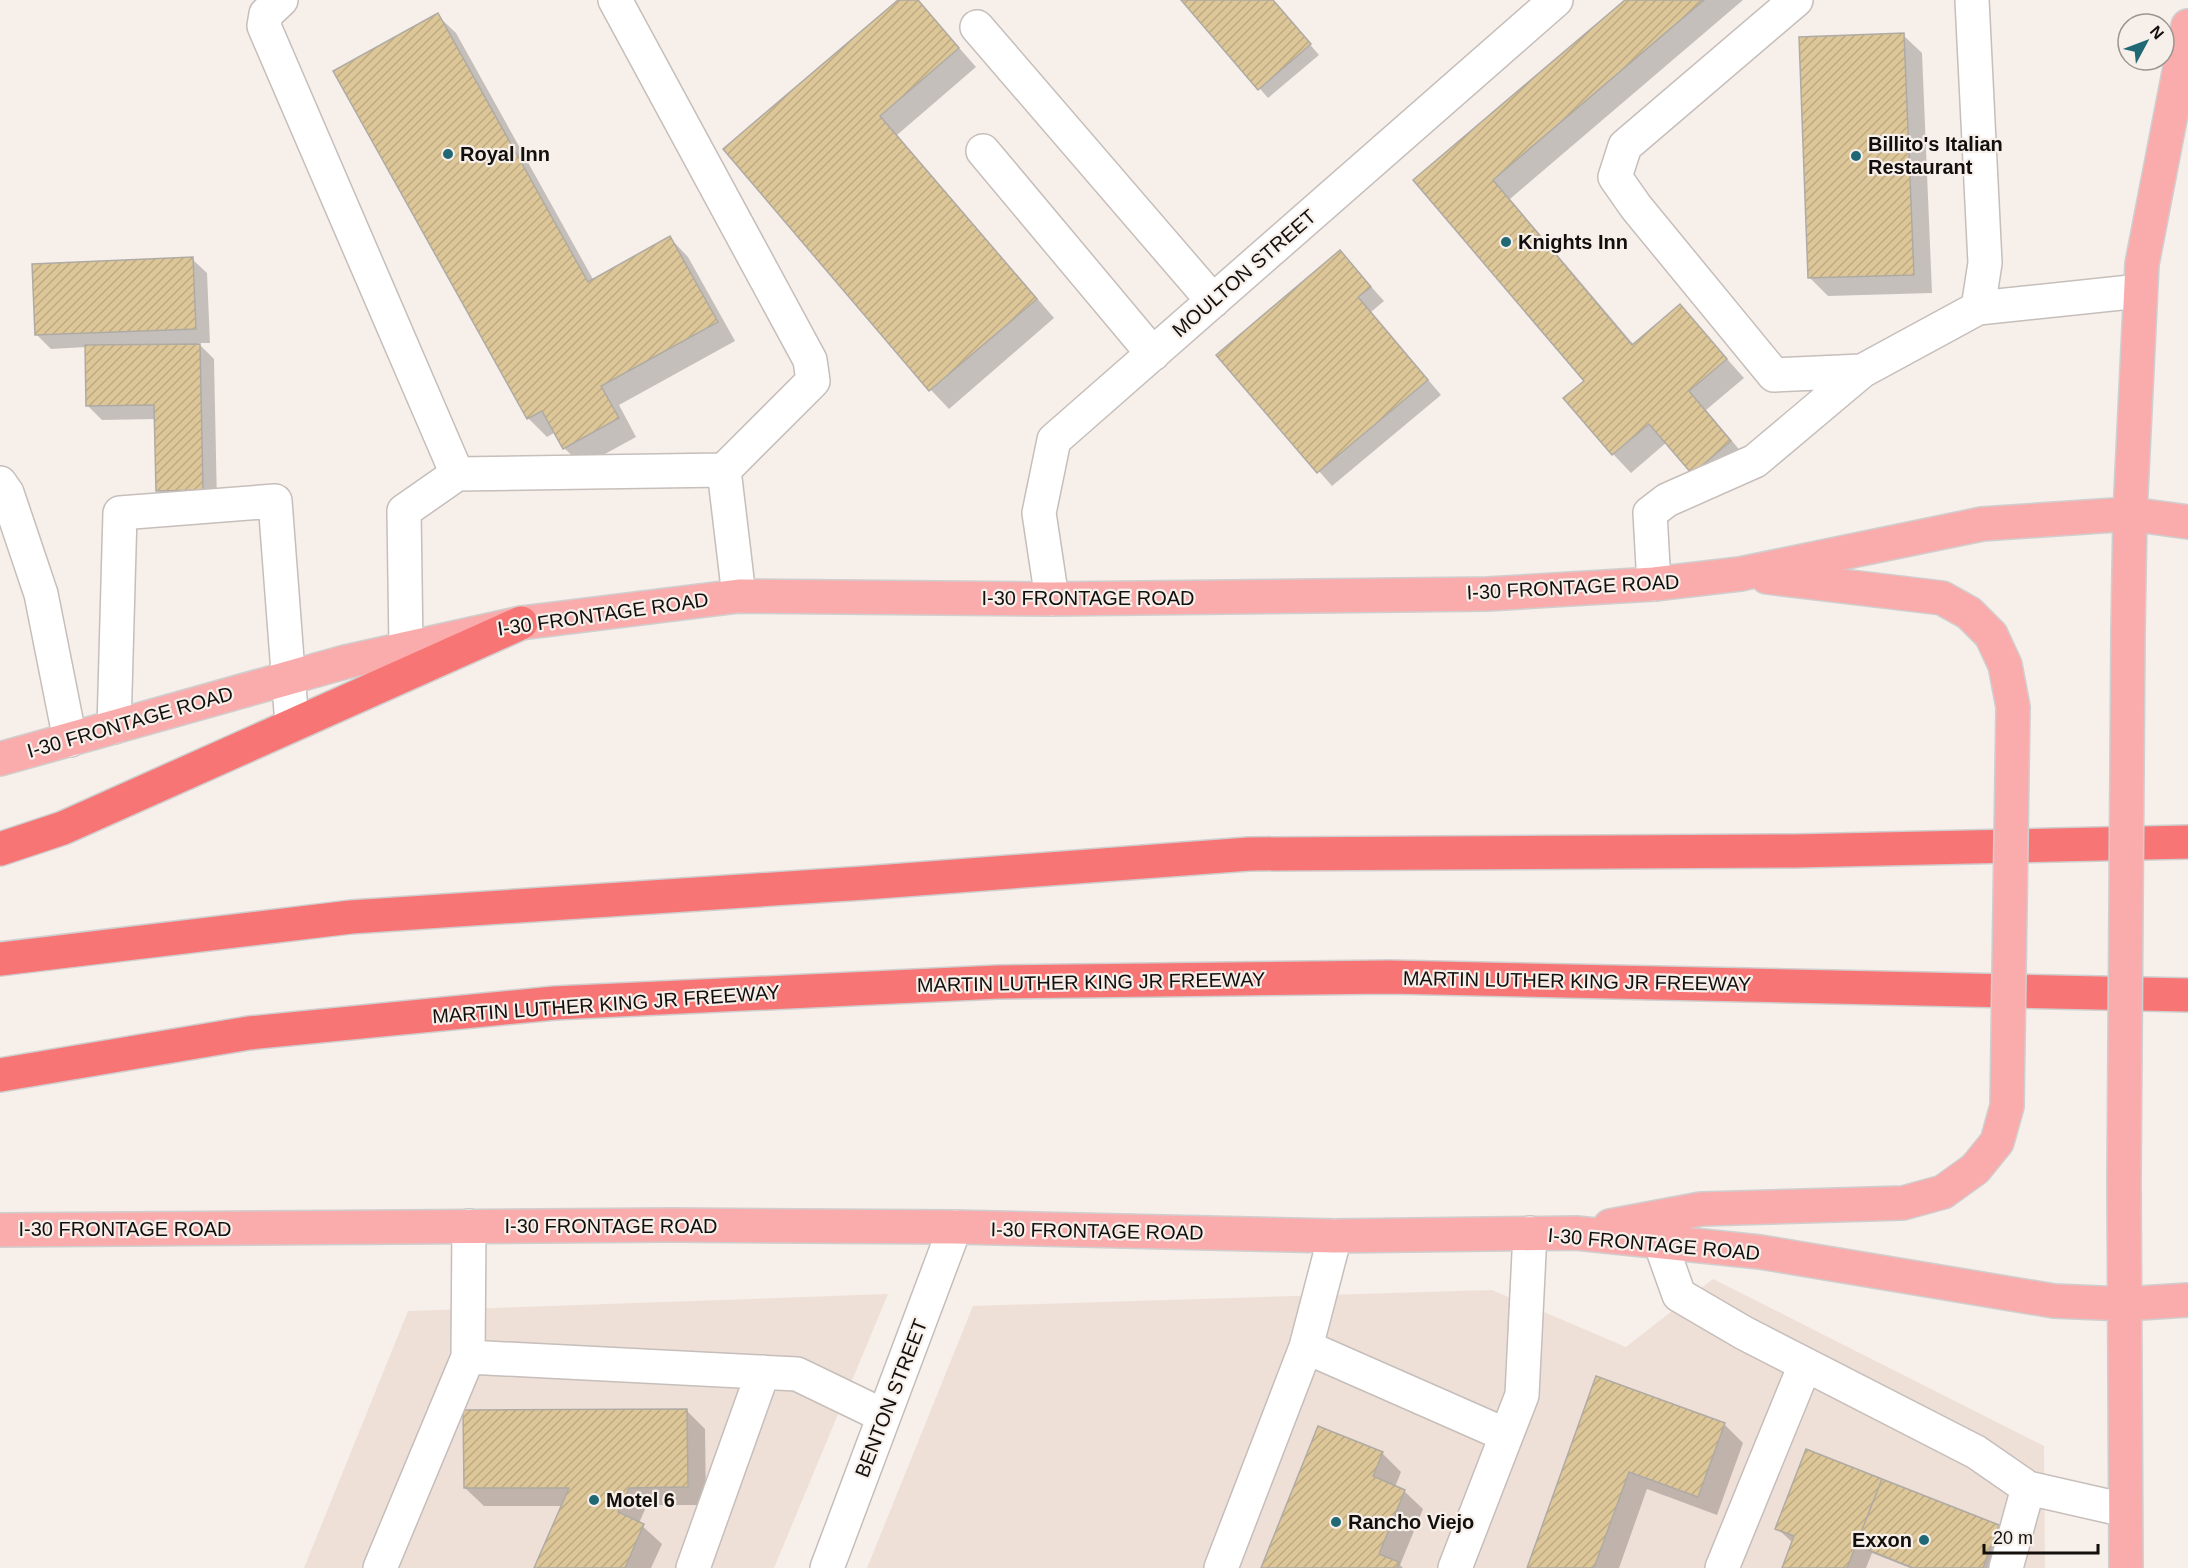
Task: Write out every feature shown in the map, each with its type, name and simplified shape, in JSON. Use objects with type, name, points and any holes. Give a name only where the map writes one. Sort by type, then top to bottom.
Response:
[{"type":"highway","points":[[0,849],[63,828],[521,623]]},
{"type":"highway","points":[[0,959],[351,917],[864,883],[1249,854],[1783,851],[2188,842]]},
{"type":"highway","name":"MARTIN LUTHER KING JR FREEWAY","points":[[0,1075],[249,1033],[555,1003],[998,982],[1389,977],[2188,994]]},
{"type":"main road","points":[[2126,1568],[2124,1181],[2130,514],[2142,264],[2188,26]]},
{"type":"main road","name":"I-30 FRONTAGE ROAD","points":[[0,759],[345,662],[406,648],[521,623],[738,596],[1052,599],[1487,594],[1654,585],[1740,574],[1982,524],[2130,514],[2188,522]]},
{"type":"main road","points":[[1576,1233],[1701,1209],[1903,1203],[1943,1192],[1975,1169],[1996,1142],[2007,1106],[2013,707],[2005,665],[1991,635],[1969,613],[1942,598],[1740,574]]},
{"type":"main road","name":"I-30 FRONTAGE ROAD","points":[[0,1230],[671,1225],[955,1227],[1335,1236],[1576,1233],[1760,1252],[2054,1301],[2125,1304],[2188,1300]]},
{"type":"street","points":[[281,0],[266,14],[264,26],[457,474]]},
{"type":"street","points":[[406,648],[404,512],[457,474],[724,470],[813,381],[810,360],[615,0]]},
{"type":"street","name":"MOULTON STREET","points":[[1052,599],[1039,513],[1054,440],[1556,0]]},
{"type":"street","points":[[1796,0],[1625,146],[1615,177],[1636,207],[1774,375],[1862,371]]},
{"type":"street","points":[[1972,0],[1985,262],[1978,308]]},
{"type":"street","points":[[977,27],[1213,301]]},
{"type":"street","points":[[983,151],[1153,354]]},
{"type":"street","points":[[1654,585],[1650,513],[1667,500],[1755,460],[1862,371],[1978,308],[2140,291]]},
{"type":"street","points":[[724,470],[738,596]]},
{"type":"street","points":[[0,483],[7,493],[41,594],[70,740]]},
{"type":"street","points":[[114,727],[120,513],[275,501],[292,725]]},
{"type":"street","points":[[380,1568],[468,1357],[469,1226]]},
{"type":"street","name":"BENTON STREET","points":[[827,1568],[955,1227]]},
{"type":"street","points":[[1455,1568],[1522,1395],[1530,1233]]},
{"type":"street","points":[[1221,1568],[1306,1347],[1335,1236]]},
{"type":"street","points":[[1660,1242],[1680,1295],[1744,1333],[1976,1452],[2028,1488],[2126,1510]]},
{"type":"street","points":[[1306,1347],[1506,1435]]},
{"type":"street","points":[[468,1357],[797,1374],[884,1416]]},
{"type":"street","points":[[1722,1568],[1805,1365]]},
{"type":"street","points":[[693,1568],[763,1372]]},
{"type":"street","points":[[2006,1568],[2028,1488]]},
{"type":"shaded area","points":[[1713,1279],[2044,1446],[2045,1568],[867,1568],[973,1306],[1492,1290],[1626,1347]]},
{"type":"shaded area","points":[[888,1294],[774,1568],[304,1568],[408,1311]]},
{"type":"building","points":[[898,0],[918,0],[959,48],[880,116],[1037,299],[929,391],[723,149]]},
{"type":"building","points":[[1181,0],[1273,0],[1311,44],[1258,90]]},
{"type":"building","name":"Knights Inn","points":[[1625,0],[1704,0],[1493,180],[1632,345],[1680,304],[1727,359],[1689,391],[1731,441],[1692,474],[1649,424],[1612,455],[1563,398],[1584,381],[1413,180]]},
{"type":"building","name":"Royal Inn","points":[[438,13],[588,282],[670,236],[718,322],[601,386],[619,418],[563,449],[542,411],[527,419],[333,71]]},
{"type":"building","name":"Billito's Italian Restaurant","points":[[1904,33],[1914,275],[1808,278],[1799,37]]},
{"type":"building","points":[[1340,250],[1371,287],[1358,297],[1428,380],[1317,473],[1216,355]]},
{"type":"building","points":[[193,257],[196,329],[35,335],[32,264]]},
{"type":"building","points":[[200,344],[203,490],[156,491],[154,405],[86,406],[85,345]]},
{"type":"building","points":[[1596,1376],[1725,1423],[1698,1497],[1629,1472],[1594,1568],[1527,1568]]},
{"type":"building","name":"Motel 6","points":[[687,1409],[688,1487],[629,1488],[618,1512],[644,1524],[625,1568],[534,1568],[569,1488],[464,1488],[463,1410]]},
{"type":"building","name":"Rancho Viejo","points":[[1318,1426],[1383,1452],[1373,1476],[1405,1490],[1379,1554],[1399,1562],[1397,1568],[1261,1568]]},
{"type":"building","points":[[1806,1449],[1882,1479],[1847,1568],[1782,1568],[1794,1536],[1775,1529]]},
{"type":"building","points":[[1882,1479],[1999,1525],[1983,1568],[1913,1568],[1856,1545]]},
{"type":"place","name":"Royal Inn","points":[[448,154]]},
{"type":"place","name":"Billito's Italian Restaurant","points":[[1856,156]]},
{"type":"place","name":"Knights Inn","points":[[1506,242]]},
{"type":"place","name":"Motel 6","points":[[594,1500]]},
{"type":"place","name":"Rancho Viejo","points":[[1336,1522]]},
{"type":"place","name":"Exxon","points":[[1924,1540]]}]
